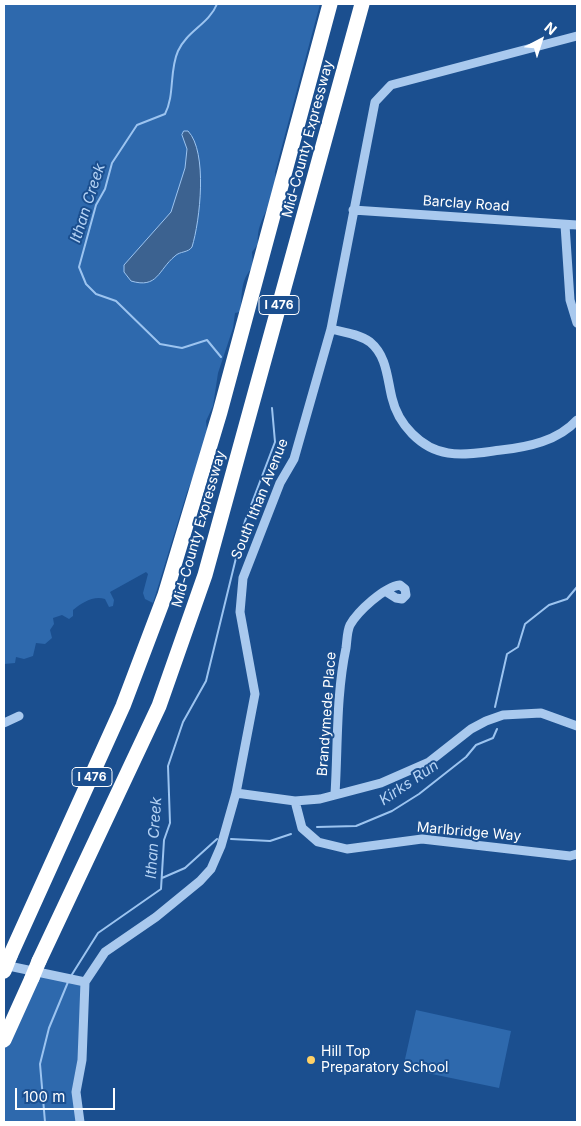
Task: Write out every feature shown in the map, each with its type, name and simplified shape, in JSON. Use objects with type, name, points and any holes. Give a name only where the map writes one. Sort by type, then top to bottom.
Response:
[{"type":"highway","name":"Mid-County Expressway","points":[[4,972],[7,961],[124,706],[165,595],[220,412],[330,4]]},
{"type":"highway","name":"Mid-County Expressway","points":[[4,1040],[38,961],[159,706],[200,591],[362,4]]},
{"type":"street","name":"South Ithan Avenue","points":[[84,982],[105,952],[156,917],[200,881],[211,869],[219,853],[236,793],[255,694],[240,612],[243,578],[280,483],[294,459],[330,329],[375,102],[391,85],[577,36]]},
{"type":"street","name":"Barclay Road","points":[[353,210],[577,225]]},
{"type":"street","points":[[565,225],[570,300],[577,323]]},
{"type":"street","points":[[330,329],[360,336],[377,350],[384,363],[392,400],[400,417],[416,438],[430,447],[447,453],[468,455],[527,447],[548,439],[577,420]]},
{"type":"street","name":"Brandymede Place","points":[[335,794],[342,664],[350,626],[369,603],[385,591]]},
{"type":"street","points":[[236,793],[295,801],[320,799],[406,774],[429,762],[471,730],[486,721],[503,715],[541,713],[577,726]]},
{"type":"street","points":[[4,723],[19,716]]},
{"type":"street","name":"Marlbridge Way","points":[[295,801],[302,828],[318,842],[347,850],[422,839],[570,856],[577,854]]},
{"type":"street","points":[[7,961],[84,982],[82,1060],[76,1092],[80,1122]]},
{"type":"shaded area","points":[[4,4],[320,4],[275,172],[276,183],[274,192],[260,225],[258,244],[252,252],[253,267],[245,278],[242,288],[240,312],[235,313],[233,328],[218,373],[213,406],[206,421],[207,431],[203,453],[187,492],[153,603],[145,599],[143,593],[148,574],[146,572],[110,592],[114,600],[113,606],[109,607],[105,599],[96,598],[84,602],[73,610],[73,616],[69,619],[62,615],[53,618],[54,624],[50,630],[52,638],[45,644],[36,643],[33,656],[24,659],[16,657],[15,663],[4,664]]},
{"type":"shaded area","points":[[184,131],[188,131],[194,141],[200,170],[200,204],[192,247],[175,256],[157,277],[152,280],[140,283],[131,281],[124,272],[124,265],[171,212],[185,168],[187,149],[182,135]]},
{"type":"shaded area","points":[[36,967],[85,982],[76,1092],[80,1122],[4,1122],[4,1043]]},
{"type":"shaded area","points":[[416,1010],[511,1031],[499,1088],[403,1068]]},
{"type":"waterway","name":"Ithan Creek","points":[[217,4],[209,17],[187,38],[178,51],[175,59],[170,99],[165,114],[137,125],[112,163],[105,189],[96,205],[79,267],[86,284],[96,294],[116,301],[160,344],[182,348],[207,340],[221,357]]},
{"type":"waterway","name":"Ithan Creek","points":[[71,976],[98,933],[161,889],[164,840],[170,823],[168,766],[183,722],[206,681],[245,521],[275,442],[272,408]]},
{"type":"waterway","name":"Kirks Run","points":[[495,707],[507,654],[518,647],[525,624],[549,605],[567,599],[577,587]]},
{"type":"waterway","name":"Kirks Run","points":[[317,827],[356,826],[392,811],[419,794],[466,757],[476,745],[493,738],[497,729]]},
{"type":"waterway","name":"Kirks Run","points":[[231,839],[270,841],[291,834]]},
{"type":"waterway","name":"Kirks Run","points":[[162,878],[185,868],[217,839]]},
{"type":"waterway","name":"Ithan Creek","points":[[45,1122],[40,1064],[49,1028],[68,982]]},
{"type":"place","name":"Hill Top Preparatory School","points":[[311,1060]]}]
